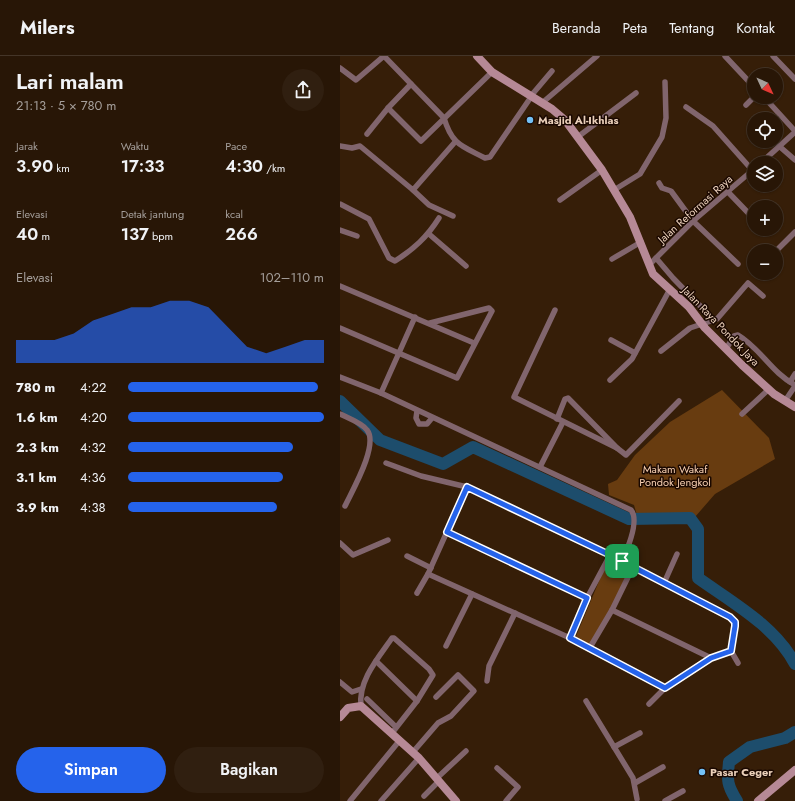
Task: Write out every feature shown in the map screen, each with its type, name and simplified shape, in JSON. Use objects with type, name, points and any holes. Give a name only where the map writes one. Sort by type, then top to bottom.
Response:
[{"type":"main road","name":"Jalan Raya Pondok Jaya","points":[[479,57],[492,72],[559,114],[579,136],[602,170],[630,217],[641,242],[649,267],[658,279],[689,307],[700,323],[726,349],[769,389],[795,407]]},
{"type":"main road","points":[[340,717],[348,708],[361,706],[394,730],[400,740],[419,758],[455,801]]},
{"type":"main road","points":[[758,801],[795,770]]},
{"type":"street","points":[[340,68],[356,80],[384,56],[444,118],[447,129],[455,142],[485,158],[489,158],[531,97],[552,71]]},
{"type":"street","points":[[542,103],[597,56]]},
{"type":"street","points":[[725,56],[747,80]]},
{"type":"street","points":[[773,56],[795,78]]},
{"type":"street","points":[[388,108],[420,140],[422,140],[492,72]]},
{"type":"street","points":[[614,190],[640,174],[662,137],[666,118],[665,82]]},
{"type":"street","points":[[367,134],[388,108],[411,84]]},
{"type":"street","points":[[579,136],[636,93]]},
{"type":"street","points":[[770,104],[795,132],[783,142]]},
{"type":"street","points":[[686,107],[714,126],[747,163]]},
{"type":"street","points":[[413,190],[455,142]]},
{"type":"street","points":[[340,146],[352,148],[360,146],[429,205],[453,216]]},
{"type":"street","points":[[768,156],[777,148]]},
{"type":"street","points":[[781,148],[795,160]]},
{"type":"street","points":[[560,200],[602,170]]},
{"type":"street","name":"Jalan Reformasi Raya","points":[[649,267],[656,258],[694,221],[747,176]]},
{"type":"street","points":[[659,184],[662,188],[671,191],[694,221],[738,264]]},
{"type":"street","points":[[728,193],[747,212]]},
{"type":"street","points":[[340,204],[369,219],[392,261],[395,261],[411,251],[429,234],[439,218]]},
{"type":"street","points":[[340,230],[357,236]]},
{"type":"street","points":[[783,244],[795,232]]},
{"type":"street","points":[[429,234],[466,266]]},
{"type":"street","points":[[612,259],[641,242]]},
{"type":"street","points":[[656,258],[673,278],[710,315],[711,321]]},
{"type":"street","points":[[661,351],[690,328],[700,323],[717,319],[748,283],[763,296]]},
{"type":"street","points":[[340,286],[474,343]]},
{"type":"street","points":[[610,380],[628,364],[670,289]]},
{"type":"street","points":[[340,328],[457,378],[492,311],[488,308],[430,323]]},
{"type":"street","points":[[555,310],[514,397],[616,448]]},
{"type":"street","points":[[381,393],[414,317]]},
{"type":"street","points":[[726,349],[734,336],[738,334],[793,384]]},
{"type":"street","points":[[611,340],[635,353]]},
{"type":"street","points":[[785,401],[793,384],[795,374]]},
{"type":"street","points":[[340,377],[381,393],[631,510],[634,514],[632,537],[622,561]]},
{"type":"street","points":[[742,414],[769,389]]},
{"type":"street","points":[[557,419],[565,399],[568,398],[616,448],[624,454],[628,454],[679,401]]},
{"type":"street","points":[[417,411],[416,418],[419,424],[427,424],[432,418]]},
{"type":"street","points":[[340,414],[365,428],[369,435],[369,454],[345,506]]},
{"type":"street","points":[[540,467],[562,422]]},
{"type":"street","points":[[386,463],[421,476],[467,487],[610,555],[733,620],[735,626],[731,651],[738,662]]},
{"type":"street","points":[[416,593],[430,571],[467,487]]},
{"type":"street","points":[[447,532],[587,598]]},
{"type":"street","points":[[340,543],[351,554],[354,554],[388,540]]},
{"type":"street","points":[[664,583],[677,554]]},
{"type":"street","points":[[570,638],[587,598],[610,555]]},
{"type":"street","points":[[407,556],[430,571],[472,594],[570,638],[665,688]]},
{"type":"street","points":[[589,649],[612,610],[633,567]]},
{"type":"street","points":[[446,646],[472,594]]},
{"type":"street","points":[[612,610],[711,658]]},
{"type":"street","points":[[487,681],[489,666],[516,613]]},
{"type":"street","points":[[361,706],[361,689],[376,661],[393,638],[429,669],[433,677],[417,701],[394,730],[367,699]]},
{"type":"street","points":[[649,704],[665,688],[711,658],[731,651]]},
{"type":"street","points":[[376,661],[417,701]]},
{"type":"street","points":[[413,752],[438,723],[444,718],[451,716],[474,691],[458,675],[436,697]]},
{"type":"street","points":[[340,682],[352,692],[361,689]]},
{"type":"street","points":[[586,701],[635,783],[638,800]]},
{"type":"street","points":[[614,747],[640,733]]},
{"type":"street","points":[[350,801],[400,740]]},
{"type":"street","points":[[424,796],[466,751]]},
{"type":"street","points":[[381,801],[419,758]]},
{"type":"street","points":[[635,783],[663,767]]},
{"type":"street","points":[[497,768],[518,787],[506,801]]},
{"type":"street","points":[[665,801],[683,791]]},
{"type":"green space","name":"Makam Wakaf Pondok Jengkol","points":[[722,390],[769,438],[775,459],[715,494],[695,517],[639,522],[634,505],[609,495],[608,484],[617,480],[635,455],[670,422]]},
{"type":"green space","points":[[610,555],[633,567],[589,649],[574,641]]},
{"type":"waterway","points":[[340,401],[380,440],[443,464],[473,447],[629,519],[690,518],[698,529],[698,578],[739,606],[765,627],[787,650],[795,664]]},
{"type":"waterway","points":[[737,801],[728,783],[729,762],[750,747],[785,738],[795,732]]},
{"type":"place","name":"Masjid Al-Ikhlas","points":[[530,120]]},
{"type":"place","name":"Pasar Ceger","points":[[702,772]]},
{"type":"route","points":[[467,487],[622,561],[730,617],[735,622],[731,651],[711,658],[701,666],[665,688],[570,638],[587,598],[447,532],[467,487]]}]
